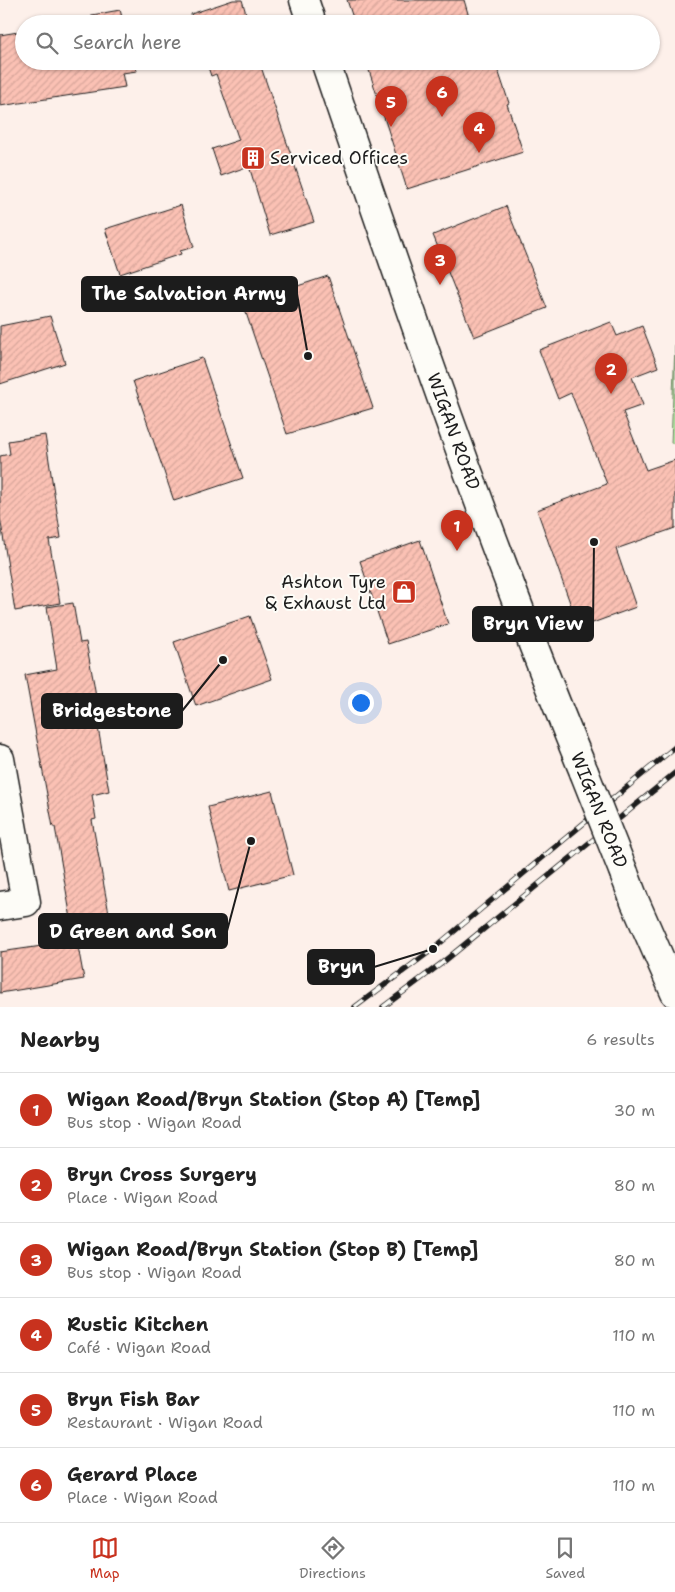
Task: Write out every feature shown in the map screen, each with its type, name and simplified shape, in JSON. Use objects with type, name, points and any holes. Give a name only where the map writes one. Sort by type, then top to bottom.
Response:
[{"type":"main road","points":[[304,0],[309,15]]},
{"type":"main road","name":"WIGAN ROAD","points":[[328,70],[464,460],[520,610],[635,902],[675,993]]},
{"type":"main road","points":[[0,759],[26,902],[0,906]]},
{"type":"green space","points":[[675,345],[675,444],[671,443]]},
{"type":"building","points":[[233,0],[242,0],[246,15],[191,15]]},
{"type":"building","points":[[347,0],[464,0],[468,15],[352,15]]},
{"type":"building","points":[[120,10],[121,15],[92,15]]},
{"type":"building","points":[[15,32],[15,70],[137,71],[122,73],[125,87],[0,106],[0,35]]},
{"type":"building","name":"Serviced Offices","points":[[209,70],[262,70],[314,222],[270,235],[249,166],[221,176],[212,149],[239,140],[216,74],[211,76]]},
{"type":"building","points":[[369,70],[498,70],[523,152],[407,189]]},
{"type":"building","points":[[181,205],[194,247],[180,251],[181,254],[120,274],[105,229]]},
{"type":"building","points":[[506,206],[547,308],[474,337],[433,235]]},
{"type":"building","points":[[328,276],[373,408],[287,434],[243,304]]},
{"type":"building","points":[[50,316],[65,363],[0,384],[0,326]]},
{"type":"building","points":[[611,322],[617,336],[642,326],[658,367],[632,377],[643,405],[623,412],[646,470],[675,460],[675,528],[616,549],[636,607],[579,628],[537,510],[607,484],[571,393],[558,399],[539,350]]},
{"type":"building","points":[[202,358],[243,478],[174,501],[133,381]]},
{"type":"building","points":[[45,435],[61,538],[49,540],[60,603],[15,611],[0,517],[0,456],[10,454],[8,441]]},
{"type":"building","name":"Ashton Tyre & Exhaust Ltd","points":[[420,540],[448,624],[388,644],[360,561]]},
{"type":"building","points":[[73,603],[80,643],[86,642],[99,715],[96,716],[109,791],[92,795],[96,819],[92,820],[112,930],[74,936],[25,675],[57,669],[47,607]]},
{"type":"building","points":[[250,616],[272,679],[196,706],[174,642]]},
{"type":"building","points":[[272,791],[293,875],[229,891],[208,807]]},
{"type":"building","points":[[77,941],[84,979],[0,993],[0,952]]},
{"type":"railway","points":[[355,1007],[433,949],[675,747]]},
{"type":"railway","points":[[383,1007],[442,963],[675,773]]},
{"type":"place","name":"Gerard Place","points":[[442,117]]},
{"type":"place","name":"Bryn Fish Bar","points":[[391,127]]},
{"type":"place","name":"Rustic Kitchen","points":[[479,153]]},
{"type":"place","name":"Serviced Offices","points":[[253,158]]},
{"type":"place","name":"Wigan Road/Bryn Station (Stop B) [Temp]","points":[[440,285]]},
{"type":"place","name":"The Salvation Army","points":[[308,356]]},
{"type":"place","name":"Bryn Cross Surgery","points":[[611,394]]},
{"type":"place","name":"Bryn View","points":[[594,542]]},
{"type":"place","name":"Wigan Road/Bryn Station (Stop A) [Temp]","points":[[457,551]]},
{"type":"place","name":"Ashton Tyre & Exhaust Ltd","points":[[404,592]]},
{"type":"place","name":"Bridgestone","points":[[223,660]]},
{"type":"place","name":"D Green and Son","points":[[251,841]]},
{"type":"place","name":"Bryn","points":[[433,949]]}]
